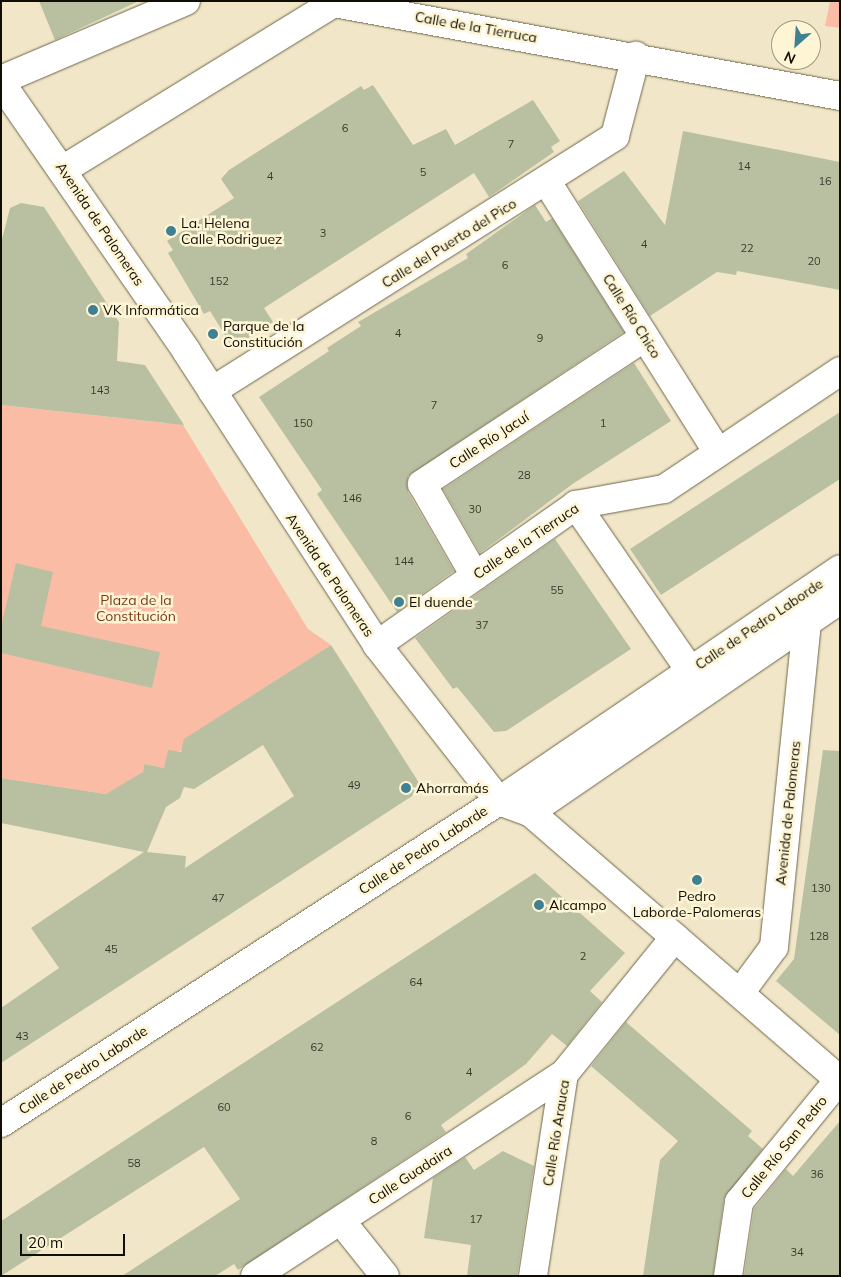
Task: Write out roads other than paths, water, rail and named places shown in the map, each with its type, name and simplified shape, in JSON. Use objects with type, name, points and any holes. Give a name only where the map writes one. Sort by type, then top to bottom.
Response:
[{"type":"street","points":[[1,82],[186,1]]},
{"type":"street","name":"Calle de la Tierruca","points":[[64,169],[334,4],[636,56],[840,96]]},
{"type":"street","name":"Calle del Puerto del Pico","points":[[212,391],[547,182],[615,136],[636,56]]},
{"type":"street","name":"Avenida de Palomeras","points":[[1,82],[64,169],[212,391],[376,645],[499,801]]},
{"type":"street","name":"Calle Río Chico","points":[[547,182],[717,451]]},
{"type":"street","name":"Calle Río Jacuí","points":[[475,576],[422,484],[645,338]]},
{"type":"street","name":"Calle de la Tierruca","points":[[376,645],[576,505],[664,489],[717,451],[840,371]]},
{"type":"street","points":[[576,505],[690,670]]},
{"type":"street","name":"Calle de Pedro Laborde","points":[[1,1123],[499,801],[840,569]]},
{"type":"street","name":"Calle de Pedro Laborde","points":[[530,812],[840,600]]},
{"type":"street","name":"Avenida de Palomeras","points":[[740,993],[774,947],[808,622]]},
{"type":"street","points":[[499,801],[530,812],[839,1081]]},
{"type":"street","name":"Calle Río Arauca","points":[[533,1276],[564,1074],[674,937]]},
{"type":"street","name":"Calle Guadaira","points":[[255,1276],[564,1074]]},
{"type":"street","name":"Calle Río San Pedro","points":[[728,1276],[739,1202],[839,1081]]},
{"type":"street","points":[[341,1221],[385,1276]]},
{"type":"place","name":"La. Helena Calle Rodriguez","points":[[171,231]]},
{"type":"place","name":"VK Informática","points":[[93,310]]},
{"type":"place","name":"Parque de la Constitución","points":[[213,334]]},
{"type":"place","name":"El duende","points":[[399,602]]},
{"type":"place","name":"Ahorramás","points":[[406,788]]},
{"type":"place","name":"Pedro Laborde-Palomeras","points":[[697,880]]},
{"type":"place","name":"Alcampo","points":[[539,905]]},
{"type":"park label","name":"Plaza de la Constitución","points":[[136,608]]}]
